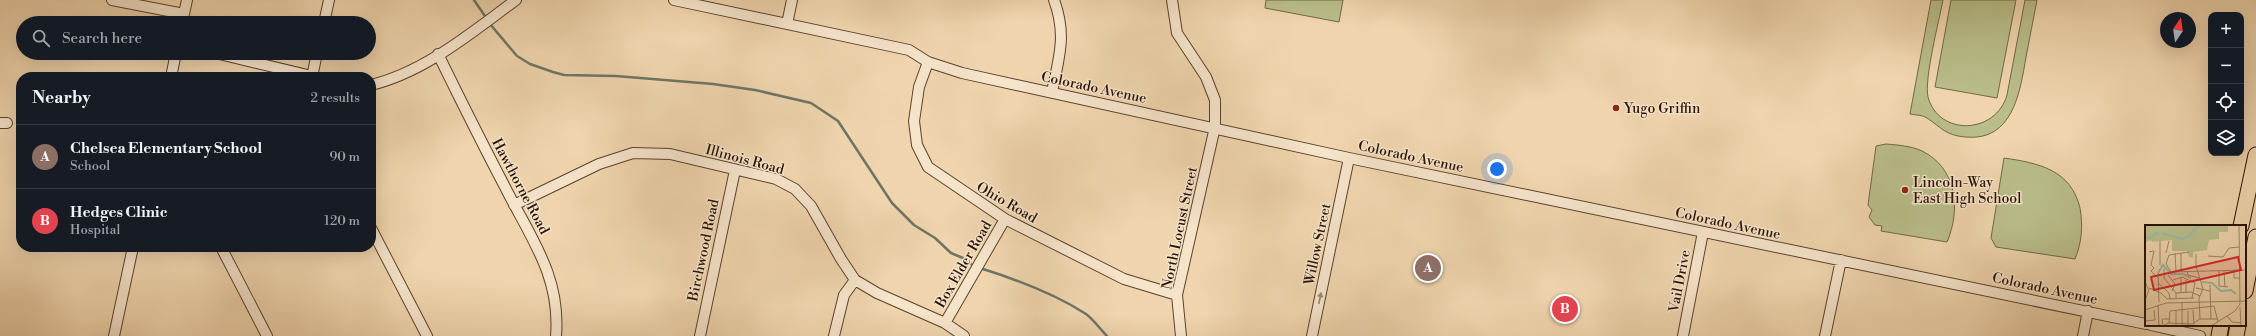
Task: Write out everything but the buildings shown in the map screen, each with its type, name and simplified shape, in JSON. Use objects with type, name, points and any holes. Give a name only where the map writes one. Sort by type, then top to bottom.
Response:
[{"type":"main road","points":[[2241,225],[2256,155]]},
{"type":"main road","points":[[2246,286],[2256,238]]},
{"type":"main road","points":[[2219,336],[2221,326]]},
{"type":"main road","points":[[2236,336],[2238,326]]},
{"type":"street","points":[[112,0],[139,3],[175,16]]},
{"type":"street","points":[[183,16],[186,0]]},
{"type":"street","points":[[326,16],[329,0]]},
{"type":"street","points":[[376,84],[390,80],[438,54],[516,0]]},
{"type":"street","name":"Colorado Avenue","points":[[674,0],[909,50],[928,62],[962,73],[1215,127],[1349,158],[2145,324]]},
{"type":"street","points":[[787,24],[792,0]]},
{"type":"street","points":[[1052,92],[1062,38],[1059,14],[1054,0]]},
{"type":"street","name":"North Locust Street","points":[[1172,0],[1177,33],[1206,77],[1215,100],[1215,127],[1177,295],[1181,336]]},
{"type":"street","name":"Hawthorne Road","points":[[438,54],[514,205],[545,261],[553,288],[556,336]]},
{"type":"street","points":[[172,72],[175,60]]},
{"type":"street","points":[[244,60],[293,72]]},
{"type":"street","points":[[315,72],[316,60]]},
{"type":"street","name":"Ohio Road","points":[[928,62],[919,87],[914,121],[917,145],[928,167],[1005,219],[1124,279],[1177,295]]},
{"type":"street","name":"Illinois Road","points":[[514,205],[599,164],[633,153],[670,154],[776,179],[796,188],[811,206],[840,259],[855,280],[877,292],[945,323],[964,336]]},
{"type":"street","name":"Willow Street","points":[[1312,336],[1349,158]]},
{"type":"street","name":"Birchwood Road","points":[[700,336],[735,170]]},
{"type":"street","name":"Box Elder Road","points":[[945,323],[1005,219]]},
{"type":"street","name":"Vail Drive","points":[[1683,336],[1703,232]]},
{"type":"street","points":[[376,238],[427,336]]},
{"type":"street","points":[[114,336],[132,252]]},
{"type":"street","points":[[224,252],[267,336]]},
{"type":"street","points":[[1825,336],[1841,260]]},
{"type":"street","points":[[834,336],[844,295],[855,280]]},
{"type":"street","points":[[2083,336],[2088,311]]},
{"type":"street","points":[[2155,326],[2200,336]]},
{"type":"green space","points":[[1266,0],[1343,0],[1339,22],[1265,8]]},
{"type":"green space","points":[[1931,0],[1943,0],[1930,64],[1927,89],[1928,97],[1934,110],[1943,119],[1955,124],[1968,126],[1980,123],[1992,117],[2001,108],[2007,95],[2025,0],[2037,0],[2024,71],[2017,99],[2004,123],[1994,132],[1981,136],[1965,137],[1953,135],[1925,117],[1910,114]]},
{"type":"green space","points":[[1951,0],[2016,0],[1997,98],[1935,87]]},
{"type":"green space","points":[[1886,144],[1918,149],[1934,158],[1943,168],[1953,191],[1954,204],[1954,217],[1947,242],[1881,231],[1882,226],[1875,225],[1869,217],[1872,210],[1868,205],[1876,146]]},
{"type":"green space","points":[[2004,158],[2041,166],[2061,177],[2069,185],[2076,195],[2080,208],[2081,234],[2075,259],[1996,247],[1991,238]]},
{"type":"waterway","points":[[474,0],[487,19]]},
{"type":"waterway","points":[[490,24],[517,56],[530,64],[564,75],[616,76],[713,84],[755,90],[811,103],[838,121],[892,203],[914,225],[935,238],[951,253],[963,258],[971,264]]},
{"type":"waterway","points":[[983,269],[1023,283],[1062,300],[1086,314],[1107,336]]},
{"type":"place","name":"Yugo Griffin","points":[[1616,108]]},
{"type":"place","name":"Lincoln-Way East High School","points":[[1905,190]]},
{"type":"place","name":"Chelsea Elementary School","points":[[1428,268]]},
{"type":"place","name":"Hedges Clinic","points":[[1565,309]]}]
